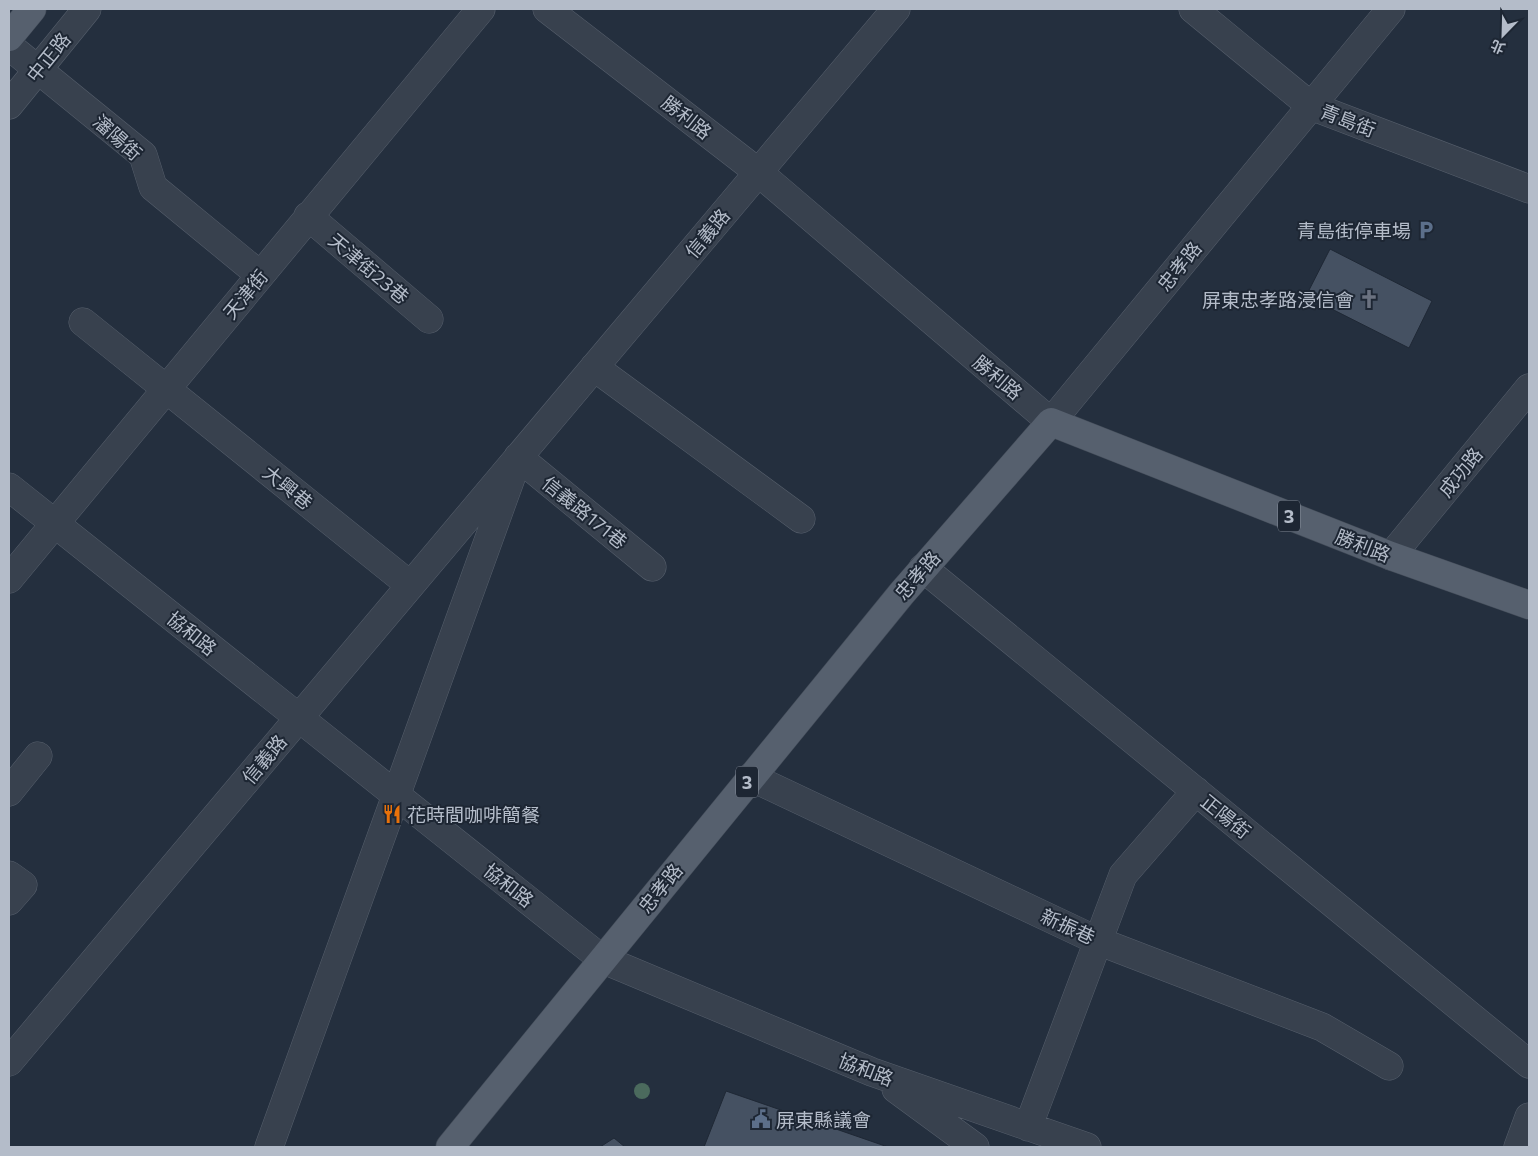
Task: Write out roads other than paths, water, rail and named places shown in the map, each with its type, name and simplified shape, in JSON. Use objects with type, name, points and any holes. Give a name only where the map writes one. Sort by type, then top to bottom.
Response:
[{"type":"main road","points":[[9,37],[32,9]]},
{"type":"main road","name":"勝利路","points":[[1051,422],[1391,556],[1529,604]]},
{"type":"main road","name":"忠孝路","points":[[450,1147],[923,568],[1051,422]]},
{"type":"street","name":"中正路","points":[[9,105],[87,9]]},
{"type":"street","name":"天津街","points":[[9,579],[481,9]]},
{"type":"street","name":"勝利路","points":[[547,9],[758,172],[1051,422]]},
{"type":"street","name":"信義路","points":[[9,1062],[896,9]]},
{"type":"street","name":"青島街","points":[[1192,9],[1311,106],[1529,189]]},
{"type":"street","name":"忠孝路","points":[[1051,422],[1391,9]]},
{"type":"street","name":"瀋陽街","points":[[9,46],[144,156],[154,187],[260,275]]},
{"type":"street","name":"天津街23巷","points":[[308,216],[429,319]]},
{"type":"street","name":"大興巷","points":[[83,322],[410,585]]},
{"type":"street","points":[[594,367],[801,519]]},
{"type":"street","name":"成功路","points":[[1391,556],[1529,388]]},
{"type":"street","name":"信義路","points":[[269,1147],[518,457]]},
{"type":"street","name":"信義路171巷","points":[[518,457],[652,567]]},
{"type":"street","name":"協和路","points":[[9,487],[602,959],[872,1072],[1087,1147]]},
{"type":"street","name":"正陽街","points":[[923,568],[1529,1064]]},
{"type":"street","points":[[9,792],[38,756]]},
{"type":"street","name":"新振巷","points":[[751,777],[1098,941],[1322,1027],[1389,1066]]},
{"type":"street","points":[[1028,1127],[1123,876],[1196,791]]},
{"type":"street","points":[[872,1072],[975,1147]]},
{"type":"street","points":[[1518,1147],[1529,1117]]},
{"type":"place","name":"青島街停車場","points":[[1426,230]]},
{"type":"place","name":"屏東忠孝路浸信會","points":[[1369,299]]},
{"type":"place","name":"花時間咖啡簡餐","points":[[392,814]]},
{"type":"place","name":"屏東縣議會","points":[[761,1119]]}]
